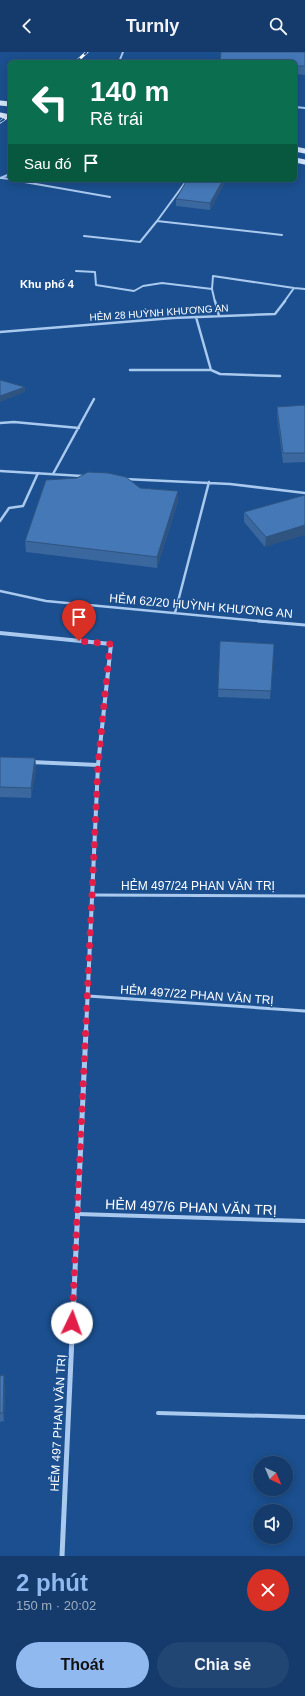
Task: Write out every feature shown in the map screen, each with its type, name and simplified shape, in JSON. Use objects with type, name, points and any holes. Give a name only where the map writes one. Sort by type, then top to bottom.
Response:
[{"type":"street","name":"HẺM 497 PHAN VĂN TRỊ","points":[[0,633],[110,644],[98,765],[62,1556]]},
{"type":"street","points":[[23,762],[98,765]]},
{"type":"lane","points":[[24,182],[110,197]]},
{"type":"lane","points":[[84,236],[140,242],[186,182]]},
{"type":"lane","points":[[157,221],[282,235]]},
{"type":"lane","points":[[76,271],[95,272],[96,285],[134,291],[143,285],[157,283],[212,289]]},
{"type":"lane","points":[[219,316],[212,289],[213,276],[305,289]]},
{"type":"lane","name":"HẺM 28 HUỲNH KHƯƠNG AN","points":[[0,332],[196,317],[275,314],[294,288]]},
{"type":"lane","points":[[196,317],[211,370]]},
{"type":"lane","points":[[130,370],[211,370],[220,374],[280,376]]},
{"type":"lane","points":[[53,474],[94,400]]},
{"type":"lane","points":[[0,423],[14,422],[79,428]]},
{"type":"lane","points":[[0,471],[85,477]]},
{"type":"lane","points":[[0,521],[10,508],[23,506],[38,474]]},
{"type":"lane","points":[[124,479],[209,482],[305,493]]},
{"type":"lane","points":[[176,613],[209,482]]},
{"type":"lane","name":"HẺM 62/20 HUỲNH KHƯƠNG AN","points":[[0,592],[46,601],[305,625]]},
{"type":"lane","name":"HẺM 497/24 PHAN VĂN TRỊ","points":[[92,895],[305,896]]},
{"type":"lane","name":"HẺM 497/22 PHAN VĂN TRỊ","points":[[88,996],[305,1011]]},
{"type":"lane","name":"HẺM 497/6 PHAN VĂN TRỊ","points":[[77,1214],[305,1221]]},
{"type":"lane","points":[[158,1413],[305,1417]]},
{"type":"building","points":[[221,52],[305,52],[305,66],[297,66],[297,60],[220,60]]},
{"type":"building","points":[[186,182],[222,182],[210,203],[176,199]]},
{"type":"building","points":[[0,380],[25,387],[0,396]]},
{"type":"building","points":[[305,405],[305,453],[283,453],[277,407]]},
{"type":"building","points":[[88,472],[108,473],[126,477],[140,488],[178,491],[157,557],[25,541],[46,480],[77,478]]},
{"type":"building","points":[[305,495],[305,525],[266,537],[244,512]]},
{"type":"building","points":[[220,641],[274,644],[271,691],[218,689]]},
{"type":"building","points":[[0,757],[35,758],[31,788],[0,787]]},
{"type":"building","points":[[4,1375],[3,1413],[0,1413],[0,1376]]},
{"type":"railway","points":[[78,60],[87,52]]},
{"type":"railway","points":[[0,122],[8,116]]},
{"type":"district","name":"Khu phố 4","points":[[47,284]]},
{"type":"route","points":[[72,1323],[98,765],[110,644],[79,641]]}]
